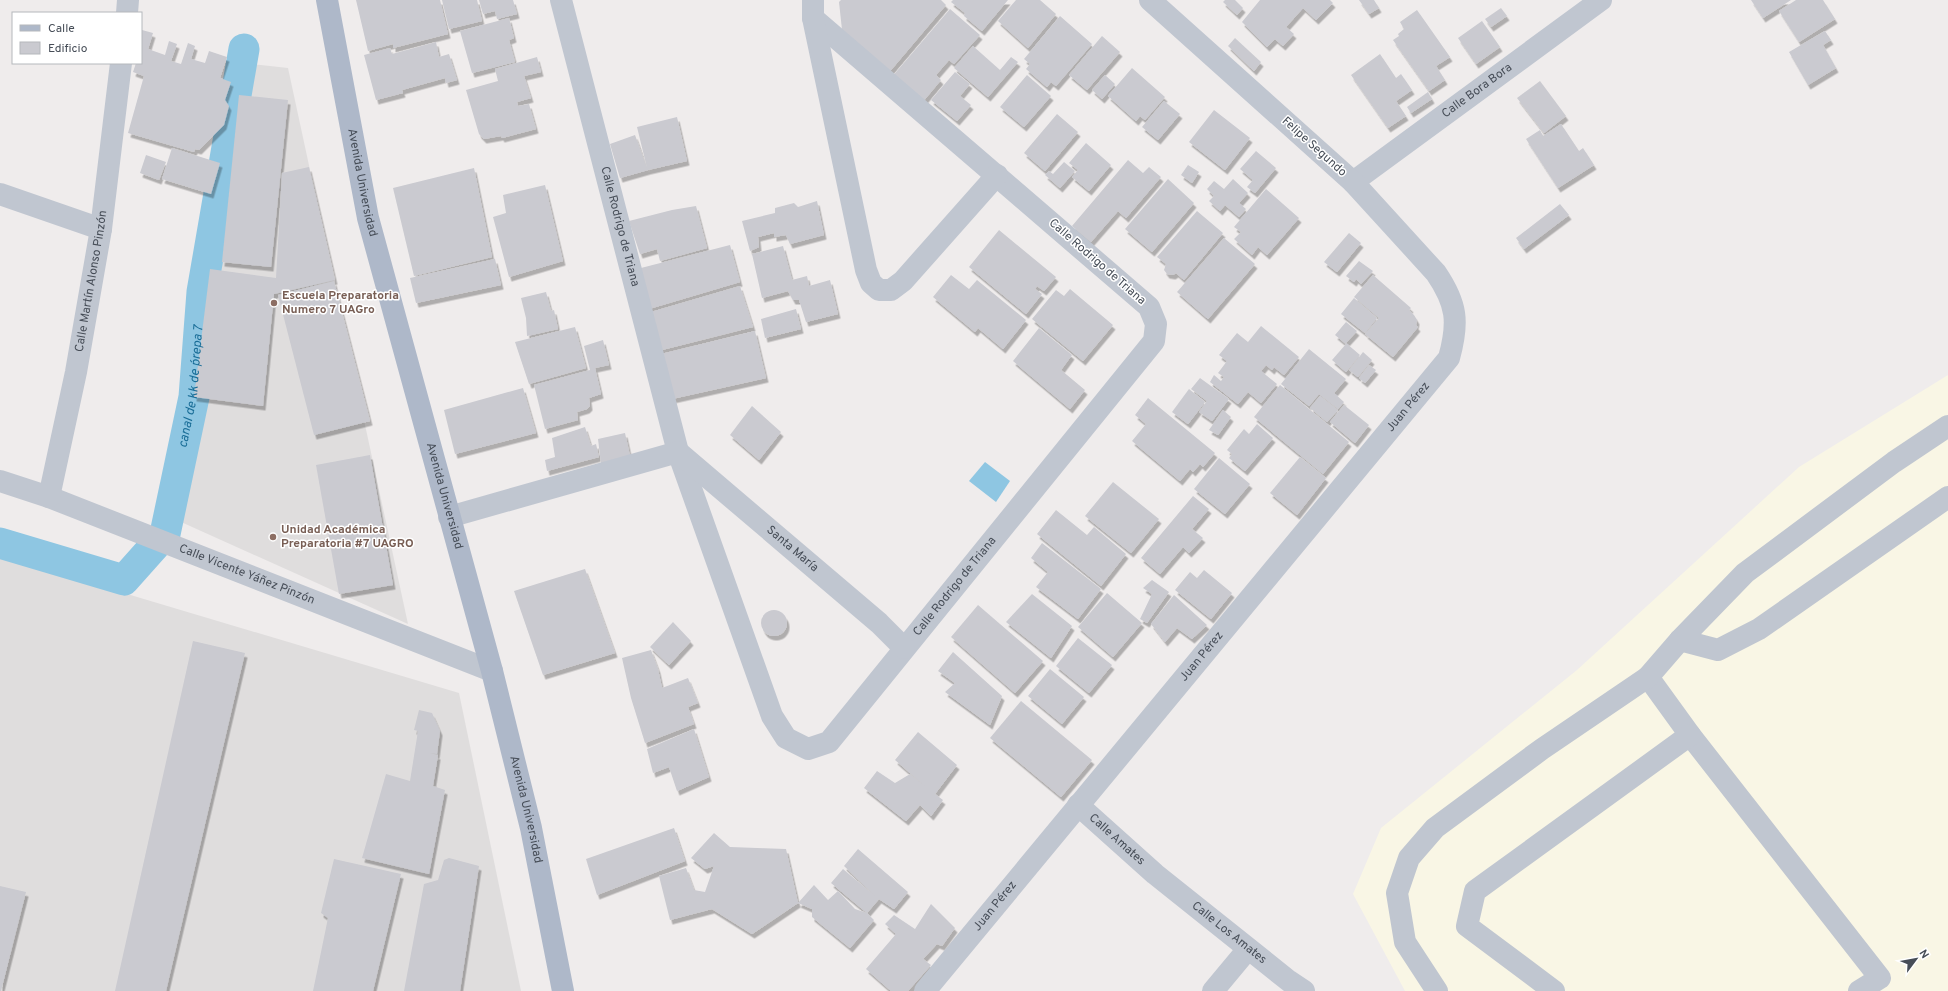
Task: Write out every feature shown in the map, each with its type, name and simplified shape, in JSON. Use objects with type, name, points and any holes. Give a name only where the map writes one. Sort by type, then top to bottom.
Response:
[{"type":"main road","name":"Avenida Universidad","points":[[327,0],[368,218],[492,671],[531,828],[563,991]]},
{"type":"street","points":[[127,12],[128,0]]},
{"type":"street","name":"Calle Rodrigo de Triana","points":[[561,0],[678,452],[772,716],[786,738],[808,749],[828,742],[1154,341],[1156,324],[1149,307],[997,175],[813,9]]},
{"type":"street","name":"Felipe Segundo","points":[[1152,0],[1353,182],[1436,273],[1447,289],[1455,312]]},
{"type":"street","name":"Calle Bora Bora","points":[[1353,182],[1601,0]]},
{"type":"street","name":"Calle Rodrigo de Triana","points":[[813,9],[866,270],[871,283],[879,290],[891,290],[903,281],[997,175]]},
{"type":"street","name":"Calle Martín Alonso Pinzón","points":[[49,497],[76,372],[101,229],[121,64]]},
{"type":"street","points":[[0,194],[101,229]]},
{"type":"street","name":"Juan Pérez","points":[[925,991],[1449,358],[1455,337],[1455,312]]},
{"type":"street","points":[[1437,991],[1405,942],[1397,893],[1409,858],[1435,828],[1542,749],[1648,677],[1680,640],[1745,573],[1894,462],[1948,426]]},
{"type":"street","points":[[449,517],[678,452]]},
{"type":"street","name":"Santa María","points":[[678,452],[879,623],[904,648]]},
{"type":"street","name":"Calle Vicente Yáñez Pinzón","points":[[0,481],[49,497],[492,671]]},
{"type":"street","points":[[1680,640],[1718,650],[1760,629],[1948,497]]},
{"type":"street","points":[[1648,677],[1690,735],[1880,978],[1859,991]]},
{"type":"street","points":[[1554,991],[1467,926],[1475,891],[1690,735]]},
{"type":"street","name":"Calle Amates","points":[[1078,805],[1155,874]]},
{"type":"street","name":"Calle Los Amates","points":[[1155,874],[1289,982],[1304,991]]},
{"type":"street","points":[[1212,991],[1248,949]]},
{"type":"shaded area","name":"Escuela Preparatoria Numero 7 UAGro","points":[[252,64],[288,68],[408,624],[170,517]]},
{"type":"shaded area","points":[[1948,375],[1948,991],[1405,991],[1353,894],[1381,828],[1577,670],[1799,467]]},
{"type":"shaded area","points":[[0,556],[459,693],[521,991],[0,991]]},
{"type":"water","points":[[985,462],[1010,481],[996,502],[969,481]]},
{"type":"building","points":[[356,0],[440,0],[448,34],[393,48],[393,44],[368,51]]},
{"type":"building","points":[[442,0],[477,0],[482,21],[449,29]]},
{"type":"building","points":[[479,0],[513,0],[517,14],[497,19],[495,11],[483,14]]},
{"type":"building","points":[[841,0],[941,0],[946,5],[886,76],[843,39],[839,2]]},
{"type":"building","points":[[953,0],[1008,0],[982,31],[964,16],[965,13],[951,2]]},
{"type":"building","points":[[1016,0],[1040,0],[1056,14],[1028,48],[998,21]]},
{"type":"building","points":[[1225,0],[1235,0],[1243,8],[1237,15],[1223,2]]},
{"type":"building","points":[[1260,0],[1330,0],[1333,3],[1316,20],[1303,8],[1286,27],[1294,34],[1283,46],[1275,39],[1267,47],[1242,22]]},
{"type":"building","points":[[1359,0],[1374,0],[1379,8],[1369,14]]},
{"type":"building","points":[[1751,0],[1791,0],[1763,18]]},
{"type":"building","points":[[1796,0],[1823,0],[1835,19],[1799,42],[1779,11]]},
{"type":"building","points":[[1501,8],[1507,16],[1491,27],[1485,19]]},
{"type":"building","points":[[950,9],[980,35],[954,64],[949,60],[936,75],[941,80],[921,104],[891,78]]},
{"type":"building","points":[[1417,10],[1450,57],[1436,66],[1445,80],[1429,91],[1393,40],[1399,36],[1398,34],[1404,29],[1400,22]]},
{"type":"building","points":[[1060,16],[1092,44],[1056,86],[1051,82],[1047,87],[1026,69],[1030,64],[1024,59]]},
{"type":"building","points":[[509,18],[514,38],[509,40],[515,62],[472,73],[460,31]]},
{"type":"building","points":[[1482,21],[1500,47],[1476,64],[1458,38]]},
{"type":"building","points":[[142,30],[153,33],[148,49],[165,55],[169,41],[177,44],[171,61],[181,64],[188,43],[195,46],[191,59],[205,63],[209,51],[227,57],[220,78],[231,82],[225,100],[229,106],[224,125],[199,150],[195,149],[194,152],[128,133],[144,76],[133,72],[136,64],[142,64]]},
{"type":"building","points":[[1825,31],[1831,40],[1823,45],[1836,68],[1808,85],[1789,52]]},
{"type":"building","points":[[1102,36],[1120,52],[1087,90],[1069,75]]},
{"type":"building","points":[[1235,38],[1261,62],[1254,71],[1228,46]]},
{"type":"building","points":[[436,42],[439,57],[449,54],[457,80],[446,83],[445,78],[402,90],[403,93],[376,100],[364,55],[390,48],[392,54]]},
{"type":"building","points":[[973,46],[1000,70],[1011,57],[1018,62],[988,97],[954,68]]},
{"type":"building","points":[[1380,54],[1396,78],[1401,74],[1412,90],[1396,101],[1406,116],[1388,128],[1351,75]]},
{"type":"building","points":[[537,57],[541,72],[524,76],[531,98],[517,102],[518,106],[529,104],[536,129],[502,138],[501,136],[484,139],[479,134],[466,90],[498,81],[495,69]]},
{"type":"building","points":[[1132,68],[1165,97],[1145,120],[1140,116],[1136,121],[1108,96]]},
{"type":"building","points":[[955,72],[970,84],[960,96],[971,105],[957,121],[931,100]]},
{"type":"building","points":[[1027,75],[1051,96],[1024,127],[1000,107]]},
{"type":"building","points":[[1105,75],[1115,84],[1102,99],[1092,90]]},
{"type":"building","points":[[1540,81],[1566,116],[1544,133],[1517,98]]},
{"type":"building","points":[[1428,92],[1432,99],[1411,113],[1407,107]]},
{"type":"building","points":[[239,95],[288,100],[271,267],[222,262]]},
{"type":"building","points":[[1164,101],[1180,114],[1158,140],[1142,127]]},
{"type":"building","points":[[1214,110],[1250,138],[1225,170],[1189,142]]},
{"type":"building","points":[[1057,114],[1078,132],[1045,171],[1024,153]]},
{"type":"building","points":[[677,117],[687,161],[620,178],[610,144],[635,135],[647,168],[637,127]]},
{"type":"building","points":[[1561,124],[1579,151],[1583,148],[1594,165],[1558,188],[1526,139],[1540,130],[1543,136]]},
{"type":"building","points":[[1086,143],[1111,165],[1089,191],[1072,177],[1078,170],[1069,163]]},
{"type":"building","points":[[172,148],[220,163],[211,194],[162,179]]},
{"type":"building","points":[[1256,151],[1276,168],[1255,193],[1247,187],[1253,180],[1240,169]]},
{"type":"building","points":[[146,155],[166,162],[159,180],[140,173]]},
{"type":"building","points":[[1128,160],[1143,173],[1149,167],[1161,177],[1126,218],[1118,211],[1091,242],[1072,226]]},
{"type":"building","points":[[1064,162],[1075,171],[1060,188],[1045,175],[1049,171],[1053,174]]},
{"type":"building","points":[[1188,165],[1199,172],[1192,183],[1181,175]]},
{"type":"building","points":[[309,167],[335,280],[274,294],[263,406],[194,397],[210,269],[276,278],[282,173]]},
{"type":"building","points":[[474,168],[492,257],[414,276],[393,188]]},
{"type":"building","points":[[1168,179],[1194,203],[1152,252],[1125,229]]},
{"type":"building","points":[[1233,179],[1248,193],[1239,203],[1246,209],[1239,217],[1225,205],[1220,211],[1209,201],[1214,196],[1207,189],[1214,181],[1224,189]]},
{"type":"building","points":[[545,185],[563,261],[509,277],[493,217],[506,213],[503,195]]},
{"type":"building","points":[[1266,189],[1299,218],[1267,255],[1258,247],[1252,255],[1234,239],[1241,232],[1234,227]]},
{"type":"building","points":[[817,201],[824,235],[790,244],[786,235],[774,237],[774,233],[758,237],[759,247],[750,251],[742,221],[775,213],[775,208],[794,203],[798,207]]},
{"type":"building","points":[[1560,204],[1569,215],[1524,249],[1516,238]]},
{"type":"building","points":[[696,206],[707,248],[660,261],[657,249],[640,254],[629,221],[672,210]]},
{"type":"building","points":[[1197,211],[1223,233],[1184,280],[1176,273],[1173,275],[1167,274],[1164,270],[1166,264],[1157,257]]},
{"type":"building","points":[[999,230],[1056,277],[1044,291],[1037,286],[1035,289],[1042,294],[1026,314],[969,267]]},
{"type":"building","points":[[1349,233],[1361,243],[1337,272],[1324,262]]},
{"type":"building","points":[[1224,238],[1255,264],[1208,319],[1177,292]]},
{"type":"building","points":[[730,245],[740,282],[649,309],[641,268]]},
{"type":"building","points":[[783,246],[792,280],[807,276],[809,286],[830,280],[838,314],[806,322],[799,300],[793,300],[788,291],[762,298],[752,254]]},
{"type":"building","points":[[495,259],[501,285],[416,303],[410,278]]},
{"type":"building","points":[[1359,261],[1373,271],[1361,284],[1356,279],[1354,282],[1346,276]]},
{"type":"building","points":[[951,275],[969,289],[977,280],[1026,320],[1003,349],[978,328],[975,332],[933,297]]},
{"type":"building","points":[[1373,275],[1411,308],[1409,310],[1417,320],[1416,325],[1418,327],[1393,357],[1365,334],[1379,318],[1354,297]]},
{"type":"building","points":[[334,281],[370,421],[314,435],[278,295]]},
{"type":"building","points":[[740,286],[753,327],[658,351],[651,312]]},
{"type":"building","points":[[1070,289],[1113,325],[1083,361],[1032,319],[1056,290],[1064,296]]},
{"type":"building","points":[[546,292],[551,311],[554,310],[558,329],[527,336],[526,318],[521,298]]},
{"type":"building","points":[[1354,298],[1377,318],[1365,333],[1341,314]]},
{"type":"building","points":[[796,309],[801,329],[765,338],[761,319]]},
{"type":"building","points":[[1346,322],[1357,331],[1346,343],[1360,355],[1346,372],[1332,360],[1346,344],[1335,335]]},
{"type":"building","points":[[1261,326],[1299,357],[1284,375],[1274,367],[1272,370],[1266,365],[1261,371],[1277,384],[1261,403],[1248,392],[1238,404],[1210,382],[1214,375],[1221,381],[1224,377],[1218,373],[1227,361],[1219,355],[1237,333],[1248,342]]},
{"type":"building","points":[[575,327],[586,368],[529,384],[515,342]]},
{"type":"building","points":[[1039,328],[1072,355],[1061,370],[1085,390],[1070,409],[1013,361]]},
{"type":"building","points":[[755,331],[766,378],[672,399],[661,354]]},
{"type":"building","points":[[603,340],[609,365],[595,368],[601,394],[589,398],[590,406],[587,409],[577,412],[578,420],[545,429],[534,385],[590,370],[584,346]]},
{"type":"building","points":[[1309,349],[1346,379],[1334,393],[1344,402],[1338,409],[1319,394],[1309,406],[1281,384]]},
{"type":"building","points":[[1363,352],[1372,360],[1358,377],[1349,370]]},
{"type":"building","points":[[1369,365],[1376,370],[1365,383],[1359,378]]},
{"type":"building","points":[[1200,378],[1229,399],[1212,421],[1199,412],[1207,401],[1191,389]]},
{"type":"building","points":[[1280,385],[1349,442],[1323,474],[1254,417]]},
{"type":"building","points":[[523,388],[536,433],[455,454],[444,410]]},
{"type":"building","points":[[1189,389],[1205,402],[1188,424],[1172,412]]},
{"type":"building","points":[[1320,396],[1338,410],[1327,422],[1310,408]]},
{"type":"building","points":[[1148,398],[1215,453],[1203,467],[1200,464],[1193,472],[1190,469],[1180,481],[1132,441],[1146,424],[1135,415]]},
{"type":"building","points":[[1344,405],[1369,425],[1355,443],[1330,422]]},
{"type":"building","points":[[752,406],[781,432],[759,460],[730,435]]},
{"type":"building","points":[[1223,410],[1231,417],[1218,435],[1209,430]]},
{"type":"building","points":[[1257,424],[1273,438],[1245,471],[1229,458],[1232,454],[1227,450],[1244,429],[1249,434]]},
{"type":"building","points":[[585,427],[591,446],[596,444],[599,457],[547,471],[545,460],[555,457],[552,438]]},
{"type":"building","points":[[625,433],[630,456],[601,464],[598,439]]},
{"type":"building","points":[[370,455],[393,585],[339,594],[316,465]]},
{"type":"building","points":[[1300,457],[1326,478],[1297,515],[1270,493]]},
{"type":"building","points":[[1219,458],[1250,484],[1225,514],[1194,489]]},
{"type":"building","points":[[1113,482],[1159,519],[1131,553],[1085,516]]},
{"type":"building","points":[[1193,496],[1209,509],[1192,529],[1203,538],[1189,553],[1183,547],[1160,574],[1141,558]]},
{"type":"building","points":[[1056,510],[1087,535],[1094,527],[1126,554],[1101,586],[1037,534]]},
{"type":"building","points":[[1042,543],[1101,589],[1078,619],[1036,587],[1048,572],[1031,558]]},
{"type":"building","points":[[585,569],[615,653],[543,675],[514,591]]},
{"type":"building","points":[[1204,570],[1232,593],[1211,619],[1175,590],[1190,572],[1197,578]]},
{"type":"building","points":[[1152,580],[1169,592],[1147,623],[1140,619],[1152,594],[1143,588]]},
{"type":"building","points":[[1107,593],[1142,623],[1113,657],[1078,627]]},
{"type":"building","points":[[1032,594],[1072,626],[1051,658],[1006,622]]},
{"type":"building","points":[[1174,595],[1207,625],[1192,639],[1177,628],[1165,642],[1151,624]]},
{"type":"building","points":[[978,605],[1043,661],[1015,693],[951,637]]},
{"type":"building","points":[[774,610],[783,614],[787,623],[783,632],[774,636],[765,632],[761,623],[765,614]]},
{"type":"building","points":[[673,622],[691,641],[669,665],[650,647]]},
{"type":"building","points":[[1078,638],[1112,665],[1089,693],[1056,666]]},
{"type":"building","points":[[193,641],[245,653],[166,991],[115,991]]},
{"type":"building","points":[[651,650],[658,669],[662,688],[688,678],[698,703],[688,707],[694,724],[645,743],[631,698],[622,658]]},
{"type":"building","points":[[953,652],[1002,696],[990,725],[945,692],[955,683],[938,671]]},
{"type":"building","points":[[1050,669],[1084,697],[1062,724],[1028,696]]},
{"type":"building","points":[[1021,701],[1092,760],[1061,797],[990,738]]},
{"type":"building","points":[[419,710],[432,713],[440,731],[437,754],[430,753],[438,755],[433,786],[445,790],[429,874],[362,858],[386,774],[410,781],[418,731],[414,730]]},
{"type":"building","points":[[694,729],[709,777],[677,791],[669,767],[653,773],[647,749]]},
{"type":"building","points":[[918,732],[957,765],[935,794],[943,800],[931,816],[920,805],[906,821],[864,788],[877,771],[895,783],[910,774],[926,787],[895,760]]},
{"type":"building","points":[[674,828],[685,861],[597,895],[586,859]]},
{"type":"building","points":[[714,833],[730,847],[786,849],[798,903],[752,934],[712,909],[670,920],[659,876],[686,868],[694,890],[705,892],[714,866],[705,869],[691,858]]},
{"type":"building","points":[[858,849],[908,892],[894,909],[879,899],[867,913],[831,883],[843,869],[875,896],[844,866]]},
{"type":"building","points":[[449,858],[479,866],[460,991],[404,991],[424,884],[438,880],[444,860]]},
{"type":"building","points":[[334,859],[401,874],[373,991],[313,991],[328,918],[321,913]]},
{"type":"building","points":[[814,885],[828,900],[838,891],[855,909],[867,913],[874,920],[850,948],[812,917],[812,909],[798,903]]},
{"type":"building","points":[[0,886],[26,892],[1,991],[0,991]]},
{"type":"building","points":[[931,904],[955,928],[942,946],[937,944],[923,959],[931,965],[908,991],[891,991],[866,969],[896,934],[885,924],[894,915],[915,929]]},
{"type":"waterway","name":"canal de kk de ´prepa 7","points":[[0,543],[124,580],[165,534],[194,397],[202,292],[244,49]]},
{"type":"place","name":"Escuela Preparatoria Numero 7 UAGro","points":[[274,303]]},
{"type":"place","name":"Unidad Académica Preparatoria #7 UAGRO","points":[[273,537]]}]
